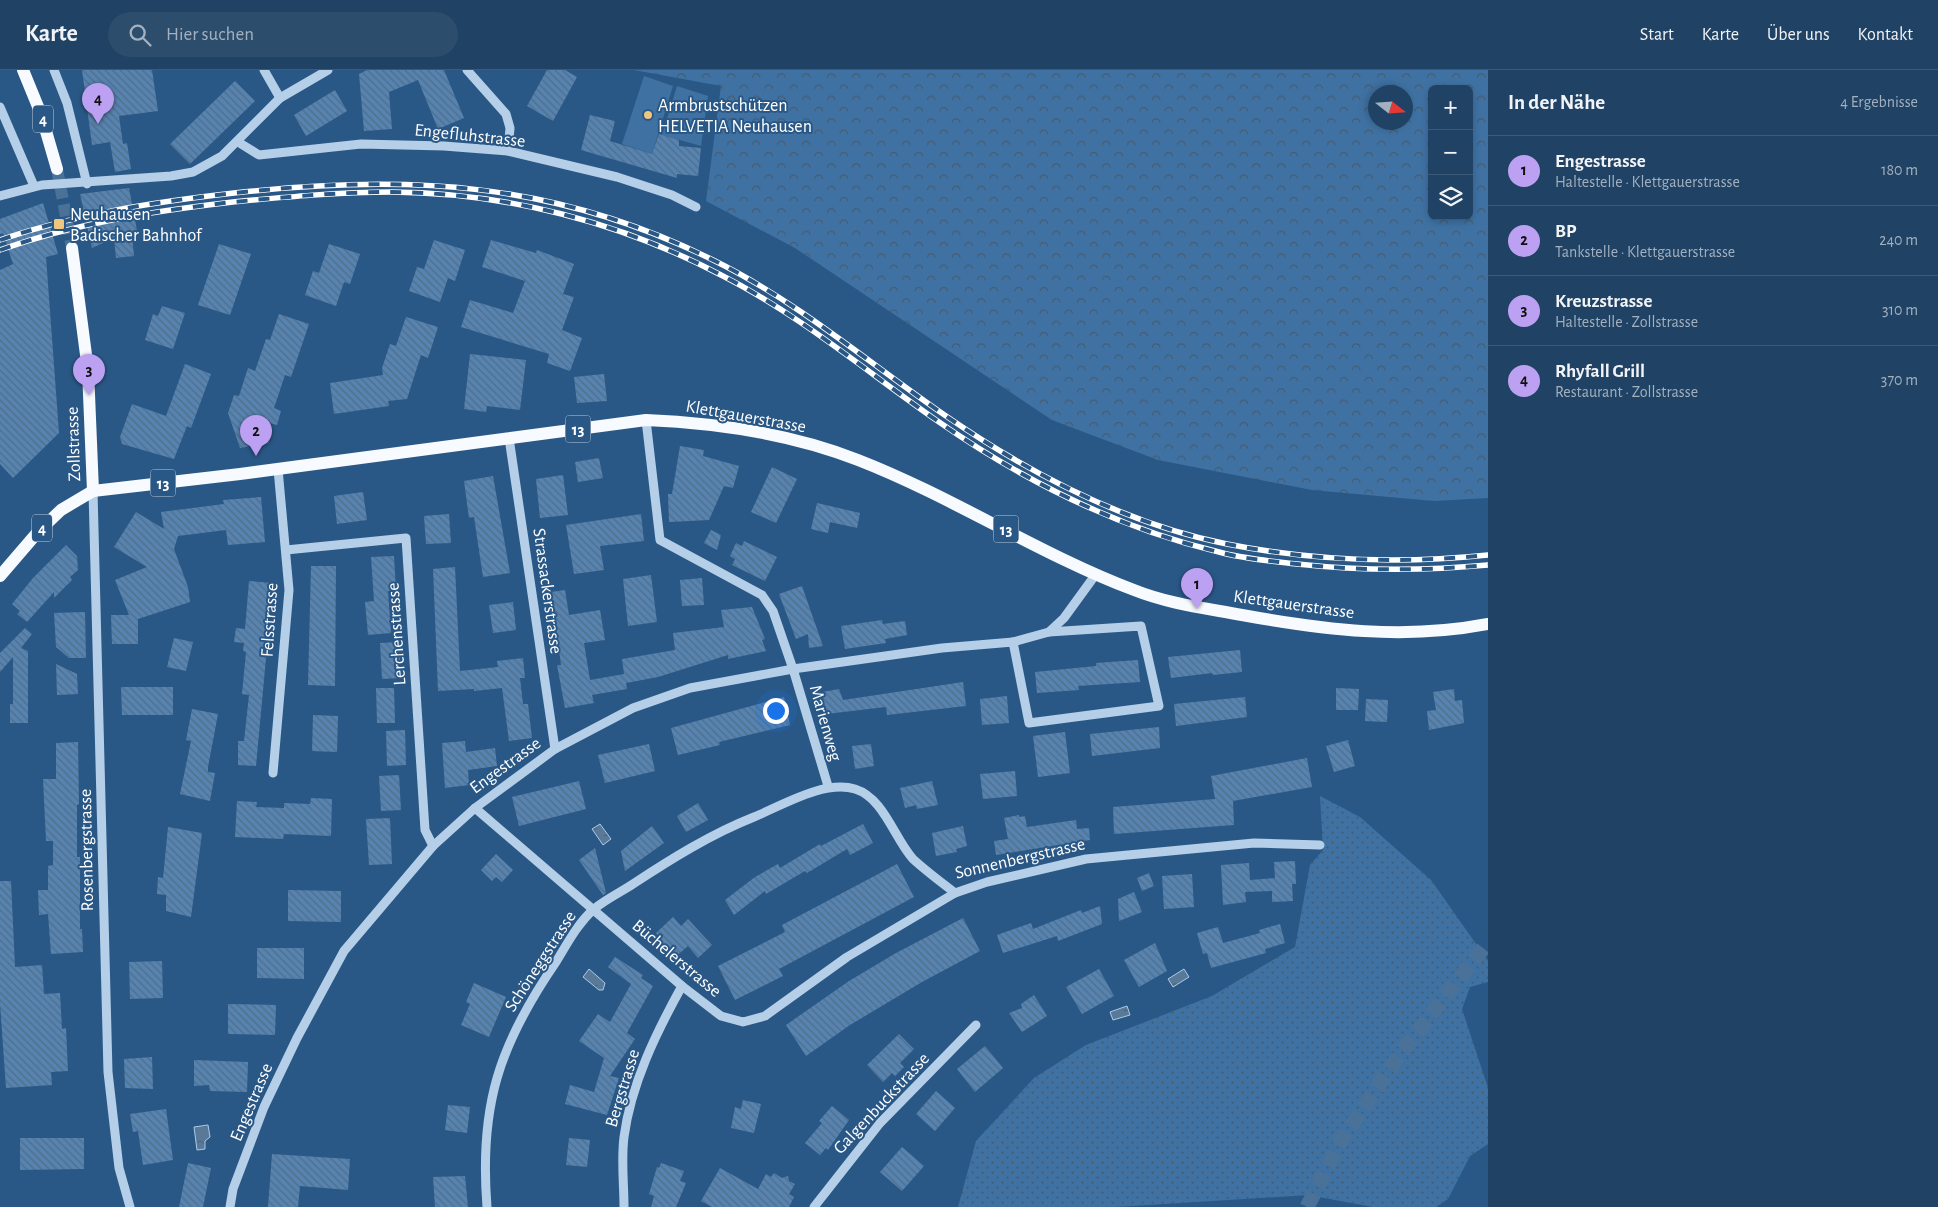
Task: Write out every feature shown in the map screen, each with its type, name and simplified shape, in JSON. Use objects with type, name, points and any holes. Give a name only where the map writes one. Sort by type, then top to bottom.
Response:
[{"type":"main road","name":"4","points":[[23,70],[41,114],[58,169]]},
{"type":"main road","name":"Zollstrasse","points":[[72,248],[88,370],[92,490]]},
{"type":"main road","name":"Klettgauerstrasse","points":[[0,576],[54,516],[92,490],[278,469],[646,420],[692,422],[745,430],[842,454],[915,484],[1096,574],[1136,591],[1197,609],[1337,630],[1431,632],[1488,624]]},
{"type":"street","points":[[54,70],[67,103],[87,184]]},
{"type":"street","points":[[264,70],[280,98]]},
{"type":"street","points":[[0,196],[34,186],[87,184],[171,176],[192,172],[222,156],[280,98],[328,70]]},
{"type":"street","points":[[467,70],[506,114],[510,128],[508,151]]},
{"type":"street","points":[[0,107],[34,186]]},
{"type":"street","name":"Engefluhstrasse","points":[[238,142],[259,155],[361,144],[444,146],[508,151],[617,177],[672,195],[696,207]]},
{"type":"street","name":"Marienweg","points":[[646,420],[660,540],[762,595],[773,611],[793,668],[828,786]]},
{"type":"street","name":"Strassackerstrasse","points":[[509,438],[555,749]]},
{"type":"street","name":"Felsstrasse","points":[[272,773],[289,590],[278,469]]},
{"type":"street","name":"Rosenbergstrasse","points":[[92,490],[108,1072],[118,1168],[130,1207]]},
{"type":"street","name":"Lerchenstrasse","points":[[286,550],[406,538],[425,830],[432,846]]},
{"type":"street","name":"Engestrasse","points":[[1049,632],[1064,618],[1096,574]]},
{"type":"street","name":"Engestrasse","points":[[230,1207],[233,1189],[264,1107],[344,951],[432,846],[475,808],[555,749],[633,708],[690,688],[793,668],[942,648],[1013,642],[1049,632],[1141,626],[1159,706],[1029,723],[1013,642]]},
{"type":"street","points":[[594,909],[674,857],[744,821],[828,786]]},
{"type":"street","name":"Sonnenbergstrasse","points":[[828,786],[846,787],[867,794],[876,803],[913,858],[955,893],[987,882],[1086,859],[1236,844],[1288,842],[1320,845]]},
{"type":"street","name":"Büchelerstrasse","points":[[475,808],[682,986],[722,1016],[743,1022],[765,1016],[847,957],[955,893]]},
{"type":"street","name":"Schöneggstrasse","points":[[487,1207],[485,1174],[486,1132],[492,1091],[508,1044],[529,1001],[581,924],[594,909]]},
{"type":"street","name":"Bergstrasse","points":[[624,1207],[624,1139],[628,1117],[645,1063],[661,1024],[682,986]]},
{"type":"street","name":"Galgenbuckstrasse","points":[[814,1207],[843,1167],[880,1124],[976,1025]]},
{"type":"green space","points":[[634,70],[1488,70],[1488,498],[1434,501],[1312,490],[1158,460],[1052,420],[795,248],[706,201],[721,86]]},
{"type":"green space","name":"Armbrustschützen HELVETIA Neuhausen","points":[[644,76],[673,86],[652,154],[622,144]]},
{"type":"green space","points":[[677,86],[708,96],[701,146],[662,135]]},
{"type":"green space","points":[[1320,796],[1360,817],[1431,880],[1488,961],[1488,982],[1470,987],[1462,1009],[1488,1088],[1488,1144],[1470,1156],[1448,1199],[1436,1207],[1373,1207],[1308,1195],[1116,1207],[958,1207],[976,1141],[1034,1078],[1086,1045],[1212,996],[1295,947],[1310,865],[1323,850]]},
{"type":"water","points":[[600,824],[611,839],[603,845],[592,829]]},
{"type":"water","points":[[589,969],[605,983],[603,990],[599,990],[583,977]]},
{"type":"water","points":[[1184,969],[1189,977],[1173,987],[1168,979]]},
{"type":"water","points":[[1127,1006],[1130,1015],[1113,1020],[1110,1012]]},
{"type":"water","points":[[208,1125],[210,1137],[205,1141],[205,1149],[197,1150],[194,1127]]},
{"type":"building","points":[[82,70],[152,70],[158,111],[119,116],[123,144],[127,143],[131,169],[115,172],[110,142],[92,145]]},
{"type":"building","points":[[367,70],[444,70],[464,118],[438,129],[418,80],[389,92],[392,129],[364,131],[359,74]]},
{"type":"building","points":[[547,70],[565,70],[577,77],[553,121],[527,106]]},
{"type":"building","points":[[235,81],[255,101],[190,164],[170,144]]},
{"type":"building","points":[[335,90],[347,111],[306,136],[294,115]]},
{"type":"building","points":[[590,115],[615,121],[610,141],[652,154],[659,134],[679,140],[679,146],[701,148],[698,176],[677,174],[677,178],[581,150]]},
{"type":"building","points":[[129,188],[138,236],[132,236],[134,256],[116,258],[114,238],[92,248],[80,194]]},
{"type":"building","points":[[43,203],[58,254],[46,257],[59,433],[13,478],[0,464],[0,270],[13,264],[3,233],[0,234],[0,219]]},
{"type":"building","points":[[434,240],[465,250],[455,281],[448,278],[440,302],[409,291],[417,267],[424,269]]},
{"type":"building","points":[[491,240],[536,253],[537,250],[574,264],[563,294],[574,297],[562,330],[582,338],[570,371],[547,363],[549,354],[461,327],[470,300],[513,313],[525,281],[482,267]]},
{"type":"building","points":[[219,244],[251,254],[230,315],[198,305]]},
{"type":"building","points":[[329,244],[360,254],[350,284],[344,282],[336,306],[305,295],[313,271],[319,273]]},
{"type":"building","points":[[162,306],[185,313],[173,349],[145,340],[153,314],[158,316]]},
{"type":"building","points":[[279,314],[309,324],[291,377],[285,375],[274,408],[281,411],[277,425],[265,422],[269,443],[240,448],[228,413],[234,395],[239,396],[248,368],[255,371],[266,339],[270,340]]},
{"type":"building","points":[[406,317],[438,327],[428,358],[421,355],[407,399],[388,401],[389,406],[334,414],[330,383],[383,375],[382,368],[390,344],[396,346]]},
{"type":"building","points":[[470,354],[526,360],[520,410],[487,406],[486,412],[464,409]]},
{"type":"building","points":[[185,364],[211,374],[191,428],[187,426],[174,459],[122,444],[120,437],[132,404],[166,416]]},
{"type":"building","points":[[604,374],[607,401],[577,403],[574,377]]},
{"type":"building","points":[[680,446],[704,450],[703,456],[739,466],[733,488],[724,486],[709,520],[669,522],[668,494],[672,494]]},
{"type":"building","points":[[599,458],[603,478],[578,482],[575,462]]},
{"type":"building","points":[[772,467],[797,479],[776,523],[751,512]]},
{"type":"building","points":[[563,475],[568,515],[540,518],[536,479]]},
{"type":"building","points":[[493,476],[510,573],[483,577],[474,517],[469,518],[464,481]]},
{"type":"building","points":[[363,492],[367,520],[337,524],[334,496]]},
{"type":"building","points":[[261,497],[265,542],[228,545],[226,530],[178,536],[174,549],[188,587],[190,602],[138,619],[138,644],[112,644],[111,615],[129,615],[115,580],[147,567],[114,547],[136,512],[164,529],[161,512],[224,504],[223,500]]},
{"type":"building","points":[[817,503],[860,513],[857,528],[830,522],[828,533],[811,529]]},
{"type":"building","points":[[449,514],[451,543],[426,544],[424,516]]},
{"type":"building","points":[[641,514],[644,541],[600,546],[604,570],[574,574],[566,525]]},
{"type":"building","points":[[711,530],[721,535],[717,550],[704,543]]},
{"type":"building","points":[[744,541],[777,557],[765,581],[732,565],[735,559],[730,556],[736,543],[742,546]]},
{"type":"building","points":[[66,545],[77,556],[78,570],[70,577],[72,580],[54,598],[54,592],[27,622],[17,614],[20,611],[12,604],[33,578]]},
{"type":"building","points":[[394,556],[396,590],[388,591],[391,633],[368,635],[365,602],[374,601],[371,557]]},
{"type":"building","points":[[311,566],[336,566],[335,686],[308,685]]},
{"type":"building","points":[[455,567],[460,671],[498,667],[497,661],[523,658],[525,678],[520,678],[523,704],[528,704],[532,738],[509,741],[502,688],[474,691],[474,689],[438,691],[433,569]]},
{"type":"building","points":[[651,575],[657,622],[628,626],[623,579]]},
{"type":"building","points":[[702,578],[704,605],[682,606],[680,580]]},
{"type":"building","points":[[249,581],[273,583],[256,766],[238,765],[238,741],[244,741],[249,695],[242,694],[246,652],[243,651],[244,643],[234,642],[236,628],[245,629]]},
{"type":"building","points":[[802,586],[823,646],[809,648],[808,634],[796,639],[779,594]]},
{"type":"building","points":[[565,590],[569,615],[600,610],[605,640],[584,643],[590,680],[624,674],[622,659],[675,650],[673,633],[724,627],[721,610],[752,607],[765,639],[762,640],[766,651],[728,659],[728,655],[658,677],[626,683],[627,689],[592,695],[594,703],[565,708],[557,665],[561,665],[551,592]]},
{"type":"building","points":[[513,602],[516,630],[493,633],[489,605]]},
{"type":"building","points":[[85,612],[86,658],[69,658],[56,647],[54,613]]},
{"type":"building","points":[[882,620],[883,624],[905,621],[907,635],[885,639],[886,643],[845,649],[841,626]]},
{"type":"building","points":[[25,628],[32,634],[21,648],[28,651],[28,723],[10,723],[10,704],[13,704],[13,657],[0,672],[0,653]]},
{"type":"building","points":[[174,638],[193,642],[186,671],[167,667]]},
{"type":"building","points":[[399,642],[401,678],[382,679],[380,643]]},
{"type":"building","points":[[1240,650],[1242,672],[1213,675],[1212,673],[1171,678],[1168,657]]},
{"type":"building","points":[[1138,660],[1140,682],[1078,686],[1079,690],[1037,693],[1035,672],[1096,666],[1096,663]]},
{"type":"building","points":[[56,664],[77,674],[78,694],[57,695]]},
{"type":"building","points":[[963,682],[966,706],[887,715],[886,707],[826,714],[822,692],[839,689],[843,700]]},
{"type":"building","points":[[121,687],[173,687],[173,715],[122,715]]},
{"type":"building","points":[[376,688],[394,688],[395,723],[377,723]]},
{"type":"building","points":[[1336,688],[1359,689],[1358,710],[1336,710]]},
{"type":"building","points":[[1454,689],[1455,701],[1462,700],[1464,723],[1429,730],[1427,711],[1436,710],[1433,692]]},
{"type":"building","points":[[1007,696],[1009,723],[982,725],[980,699]]},
{"type":"building","points":[[784,697],[790,725],[719,742],[720,745],[678,755],[671,728]]},
{"type":"building","points":[[1245,697],[1247,717],[1176,726],[1174,704]]},
{"type":"building","points":[[1366,699],[1388,700],[1387,722],[1365,721]]},
{"type":"building","points":[[192,709],[218,714],[208,767],[208,772],[215,773],[210,801],[180,794],[191,741],[186,740]]},
{"type":"building","points":[[313,715],[338,716],[337,752],[312,751]]},
{"type":"building","points":[[1159,727],[1160,748],[1092,756],[1090,734]]},
{"type":"building","points":[[405,730],[406,765],[387,766],[386,731]]},
{"type":"building","points":[[1065,732],[1070,773],[1038,777],[1033,736]]},
{"type":"building","points":[[1348,740],[1355,766],[1334,772],[1326,746]]},
{"type":"building","points":[[465,741],[466,752],[495,748],[497,766],[468,770],[469,785],[445,788],[442,743]]},
{"type":"building","points":[[78,742],[79,804],[77,805],[77,857],[80,857],[80,929],[82,929],[83,952],[51,954],[48,914],[39,915],[38,890],[48,890],[48,866],[53,865],[53,841],[46,841],[43,779],[56,779],[56,743]]},
{"type":"building","points":[[649,744],[655,771],[605,783],[598,755]]},
{"type":"building","points":[[871,744],[874,766],[855,769],[852,746]]},
{"type":"building","points":[[1307,758],[1312,787],[1233,801],[1234,825],[1114,834],[1113,807],[1215,799],[1211,776]]},
{"type":"building","points":[[1015,771],[1017,796],[983,799],[980,774]]},
{"type":"building","points":[[399,775],[401,810],[381,811],[379,776]]},
{"type":"building","points":[[579,781],[586,809],[519,826],[512,797]]},
{"type":"building","points":[[932,781],[938,805],[917,809],[916,805],[905,808],[900,788]]},
{"type":"building","points":[[311,798],[332,799],[331,836],[284,834],[283,839],[235,837],[237,801],[257,802],[256,807],[284,808],[284,803],[310,804]]},
{"type":"building","points":[[698,803],[708,820],[686,832],[677,816]]},
{"type":"building","points":[[1019,815],[1019,817],[1025,816],[1027,827],[1076,820],[1077,829],[1089,828],[1090,840],[996,855],[994,841],[1008,839],[1004,818]]},
{"type":"building","points":[[390,818],[392,864],[369,865],[366,819]]},
{"type":"building","points":[[863,824],[873,843],[850,855],[847,849],[807,873],[805,871],[766,894],[765,891],[734,915],[725,900],[755,877],[778,864],[780,868],[820,844],[821,846]]},
{"type":"building","points":[[652,826],[664,843],[625,871],[621,851]]},
{"type":"building","points":[[963,826],[967,846],[956,849],[957,852],[936,856],[932,833]]},
{"type":"building","points":[[168,827],[202,833],[191,917],[166,911],[166,895],[157,894],[158,877],[163,878]]},
{"type":"building","points":[[595,848],[606,893],[603,895],[579,860]]},
{"type":"building","points":[[496,854],[513,870],[502,882],[496,877],[492,881],[481,870]]},
{"type":"building","points":[[1295,861],[1296,884],[1292,884],[1293,901],[1272,902],[1272,891],[1245,892],[1246,902],[1223,905],[1221,865],[1249,863],[1250,880],[1275,878],[1274,862]]},
{"type":"building","points":[[897,864],[914,897],[779,969],[783,976],[735,1000],[718,966],[785,932],[782,925]]},
{"type":"building","points":[[1149,873],[1154,886],[1142,891],[1137,878]]},
{"type":"building","points":[[1192,874],[1194,907],[1164,909],[1162,876]]},
{"type":"building","points":[[0,881],[11,881],[15,967],[42,965],[44,994],[60,993],[62,1029],[66,1028],[68,1071],[51,1072],[52,1085],[6,1088],[0,1004]]},
{"type":"building","points":[[288,890],[341,891],[341,922],[288,921]]},
{"type":"building","points":[[1134,892],[1142,912],[1119,921],[1118,899]]},
{"type":"building","points":[[1100,906],[1102,924],[1058,941],[1057,936],[1003,953],[997,935],[1031,923],[1033,929],[1081,910],[1082,913]]},
{"type":"building","points":[[673,917],[681,926],[688,919],[712,945],[698,958],[688,946],[674,958],[658,940],[660,938],[656,933]]},
{"type":"building","points":[[963,918],[980,951],[922,982],[850,1025],[806,1056],[786,1025],[849,981],[896,953]]},
{"type":"building","points":[[1280,924],[1285,943],[1265,949],[1266,953],[1211,968],[1207,953],[1203,954],[1197,933],[1218,927],[1223,943],[1260,933],[1259,930]]},
{"type":"building","points":[[1155,943],[1167,971],[1139,987],[1124,960]]},
{"type":"building","points":[[257,948],[304,948],[304,979],[257,978]]},
{"type":"building","points":[[615,957],[643,975],[641,978],[653,986],[627,1033],[635,1039],[610,1076],[619,1078],[607,1115],[565,1104],[570,1085],[594,1092],[604,1058],[579,1041],[598,1014],[610,1022],[631,984],[608,967]]},
{"type":"building","points":[[162,961],[163,998],[130,999],[129,962]]},
{"type":"building","points":[[1099,969],[1114,996],[1082,1014],[1066,987]]},
{"type":"building","points":[[474,983],[506,997],[489,1037],[461,1025],[470,1004],[466,1002]]},
{"type":"building","points":[[1034,995],[1047,1016],[1022,1032],[1009,1013],[1022,1008],[1021,1004]]},
{"type":"building","points":[[228,1004],[276,1005],[275,1035],[228,1034]]},
{"type":"building","points":[[899,1034],[914,1049],[900,1063],[904,1067],[895,1076],[892,1073],[883,1082],[867,1065]]},
{"type":"building","points":[[985,1046],[1003,1068],[975,1092],[957,1069]]},
{"type":"building","points":[[152,1057],[153,1089],[125,1088],[124,1059]]},
{"type":"building","points":[[194,1060],[248,1062],[247,1092],[210,1091],[209,1085],[194,1086]]},
{"type":"building","points":[[936,1091],[955,1108],[935,1131],[916,1114]]},
{"type":"building","points":[[743,1100],[761,1104],[754,1133],[731,1128],[735,1107],[741,1109]]},
{"type":"building","points":[[448,1105],[470,1107],[467,1133],[445,1130]]},
{"type":"building","points":[[832,1106],[849,1120],[828,1150],[826,1148],[820,1155],[805,1143],[822,1123],[819,1121]]},
{"type":"building","points":[[166,1109],[173,1160],[143,1165],[138,1131],[133,1132],[130,1114]]},
{"type":"building","points":[[20,1138],[84,1138],[84,1169],[20,1170]]},
{"type":"building","points":[[569,1138],[590,1140],[587,1167],[566,1165]]},
{"type":"building","points":[[902,1147],[924,1166],[902,1191],[880,1172]]},
{"type":"building","points":[[272,1154],[350,1159],[348,1190],[300,1186],[298,1207],[268,1207]]},
{"type":"building","points":[[188,1163],[211,1168],[203,1207],[179,1207]]},
{"type":"building","points":[[661,1163],[684,1171],[680,1181],[686,1183],[676,1207],[651,1207],[654,1196],[649,1194],[657,1167],[659,1168]]},
{"type":"building","points":[[720,1168],[758,1189],[766,1174],[771,1177],[774,1173],[782,1178],[788,1176],[789,1181],[795,1184],[789,1194],[794,1197],[789,1207],[712,1207],[701,1201]]},
{"type":"building","points":[[465,1176],[468,1207],[435,1207],[433,1177]]},
{"type":"tunnel","points":[[57,169],[72,248]]},
{"type":"tunnel","points":[[1307,1207],[1340,1143],[1400,1054],[1488,942]]},
{"type":"railway","points":[[0,240],[57,223],[116,210],[234,193],[298,187],[360,184],[420,185],[479,190],[538,199],[597,214],[655,234],[746,277],[804,314],[917,396],[978,437],[1080,494],[1152,524],[1227,544],[1259,550],[1324,557],[1390,560],[1488,555]]},
{"type":"railway","points":[[0,250],[57,232],[115,219],[273,198],[392,192],[478,198],[520,205],[562,214],[603,226],[683,256],[721,275],[806,326],[939,422],[1004,464],[1073,500],[1145,530],[1181,542],[1228,554],[1297,564],[1392,569],[1488,565]]},
{"type":"place","name":"Armbrustschützen HELVETIA Neuhausen","points":[[648,115]]},
{"type":"place","name":"Rhyfall Grill","points":[[98,124]]},
{"type":"place","name":"Neuhausen Badischer Bahnhof","points":[[59,224]]},
{"type":"place","name":"Kreuzstrasse","points":[[89,395]]},
{"type":"place","name":"BP","points":[[256,456]]},
{"type":"place","name":"Engestrasse","points":[[1197,609]]}]
